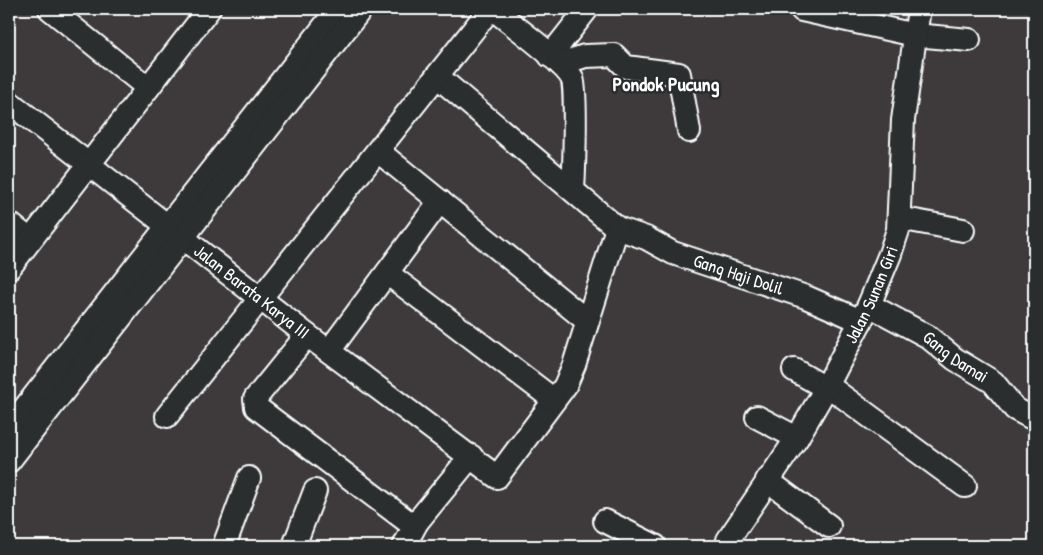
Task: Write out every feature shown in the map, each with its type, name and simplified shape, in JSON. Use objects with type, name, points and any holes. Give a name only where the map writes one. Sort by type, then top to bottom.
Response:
[{"type":"street","points":[[50,9],[148,88]]},
{"type":"street","points":[[9,461],[338,9]]},
{"type":"street","points":[[9,428],[361,9]]},
{"type":"street","points":[[167,416],[492,9],[555,60],[572,78],[573,190]]},
{"type":"street","points":[[555,60],[586,9]]},
{"type":"street","name":"Jalan Sunan Giri","points":[[727,546],[728,540],[767,480],[798,438],[827,387],[865,313],[890,254],[898,230],[903,120],[919,9]]},
{"type":"street","points":[[802,10],[915,35],[969,40]]},
{"type":"street","points":[[9,268],[148,88],[199,12]]},
{"type":"street","points":[[555,60],[614,55],[626,67],[679,74],[689,132]]},
{"type":"street","points":[[387,273],[554,400],[565,386],[574,365],[617,228],[437,76]]},
{"type":"street","name":"Jalan Barata Karya III","points":[[9,102],[260,299],[497,477],[554,400]]},
{"type":"street","points":[[378,151],[587,321]]},
{"type":"street","points":[[329,351],[440,202]]},
{"type":"street","points":[[899,218],[963,230]]},
{"type":"street","points":[[9,223],[30,240]]},
{"type":"street","name":"Gang Haji Dolil","points":[[617,228],[646,238],[673,253],[806,297],[865,313]]},
{"type":"street","name":"Gang Damai","points":[[865,313],[927,336],[955,359],[993,382],[1015,409],[1034,419]]},
{"type":"street","points":[[307,335],[255,399],[256,407],[407,521],[417,522]]},
{"type":"street","points":[[794,370],[827,387],[965,486]]},
{"type":"street","points":[[757,417],[798,438]]},
{"type":"street","points":[[404,546],[417,522],[470,456]]},
{"type":"street","points":[[224,546],[249,478]]},
{"type":"street","points":[[767,480],[829,526]]},
{"type":"street","points":[[294,546],[315,491]]},
{"type":"street","points":[[605,521],[655,546]]},
{"type":"district","name":"Pondok Pucung","points":[[666,84]]}]
